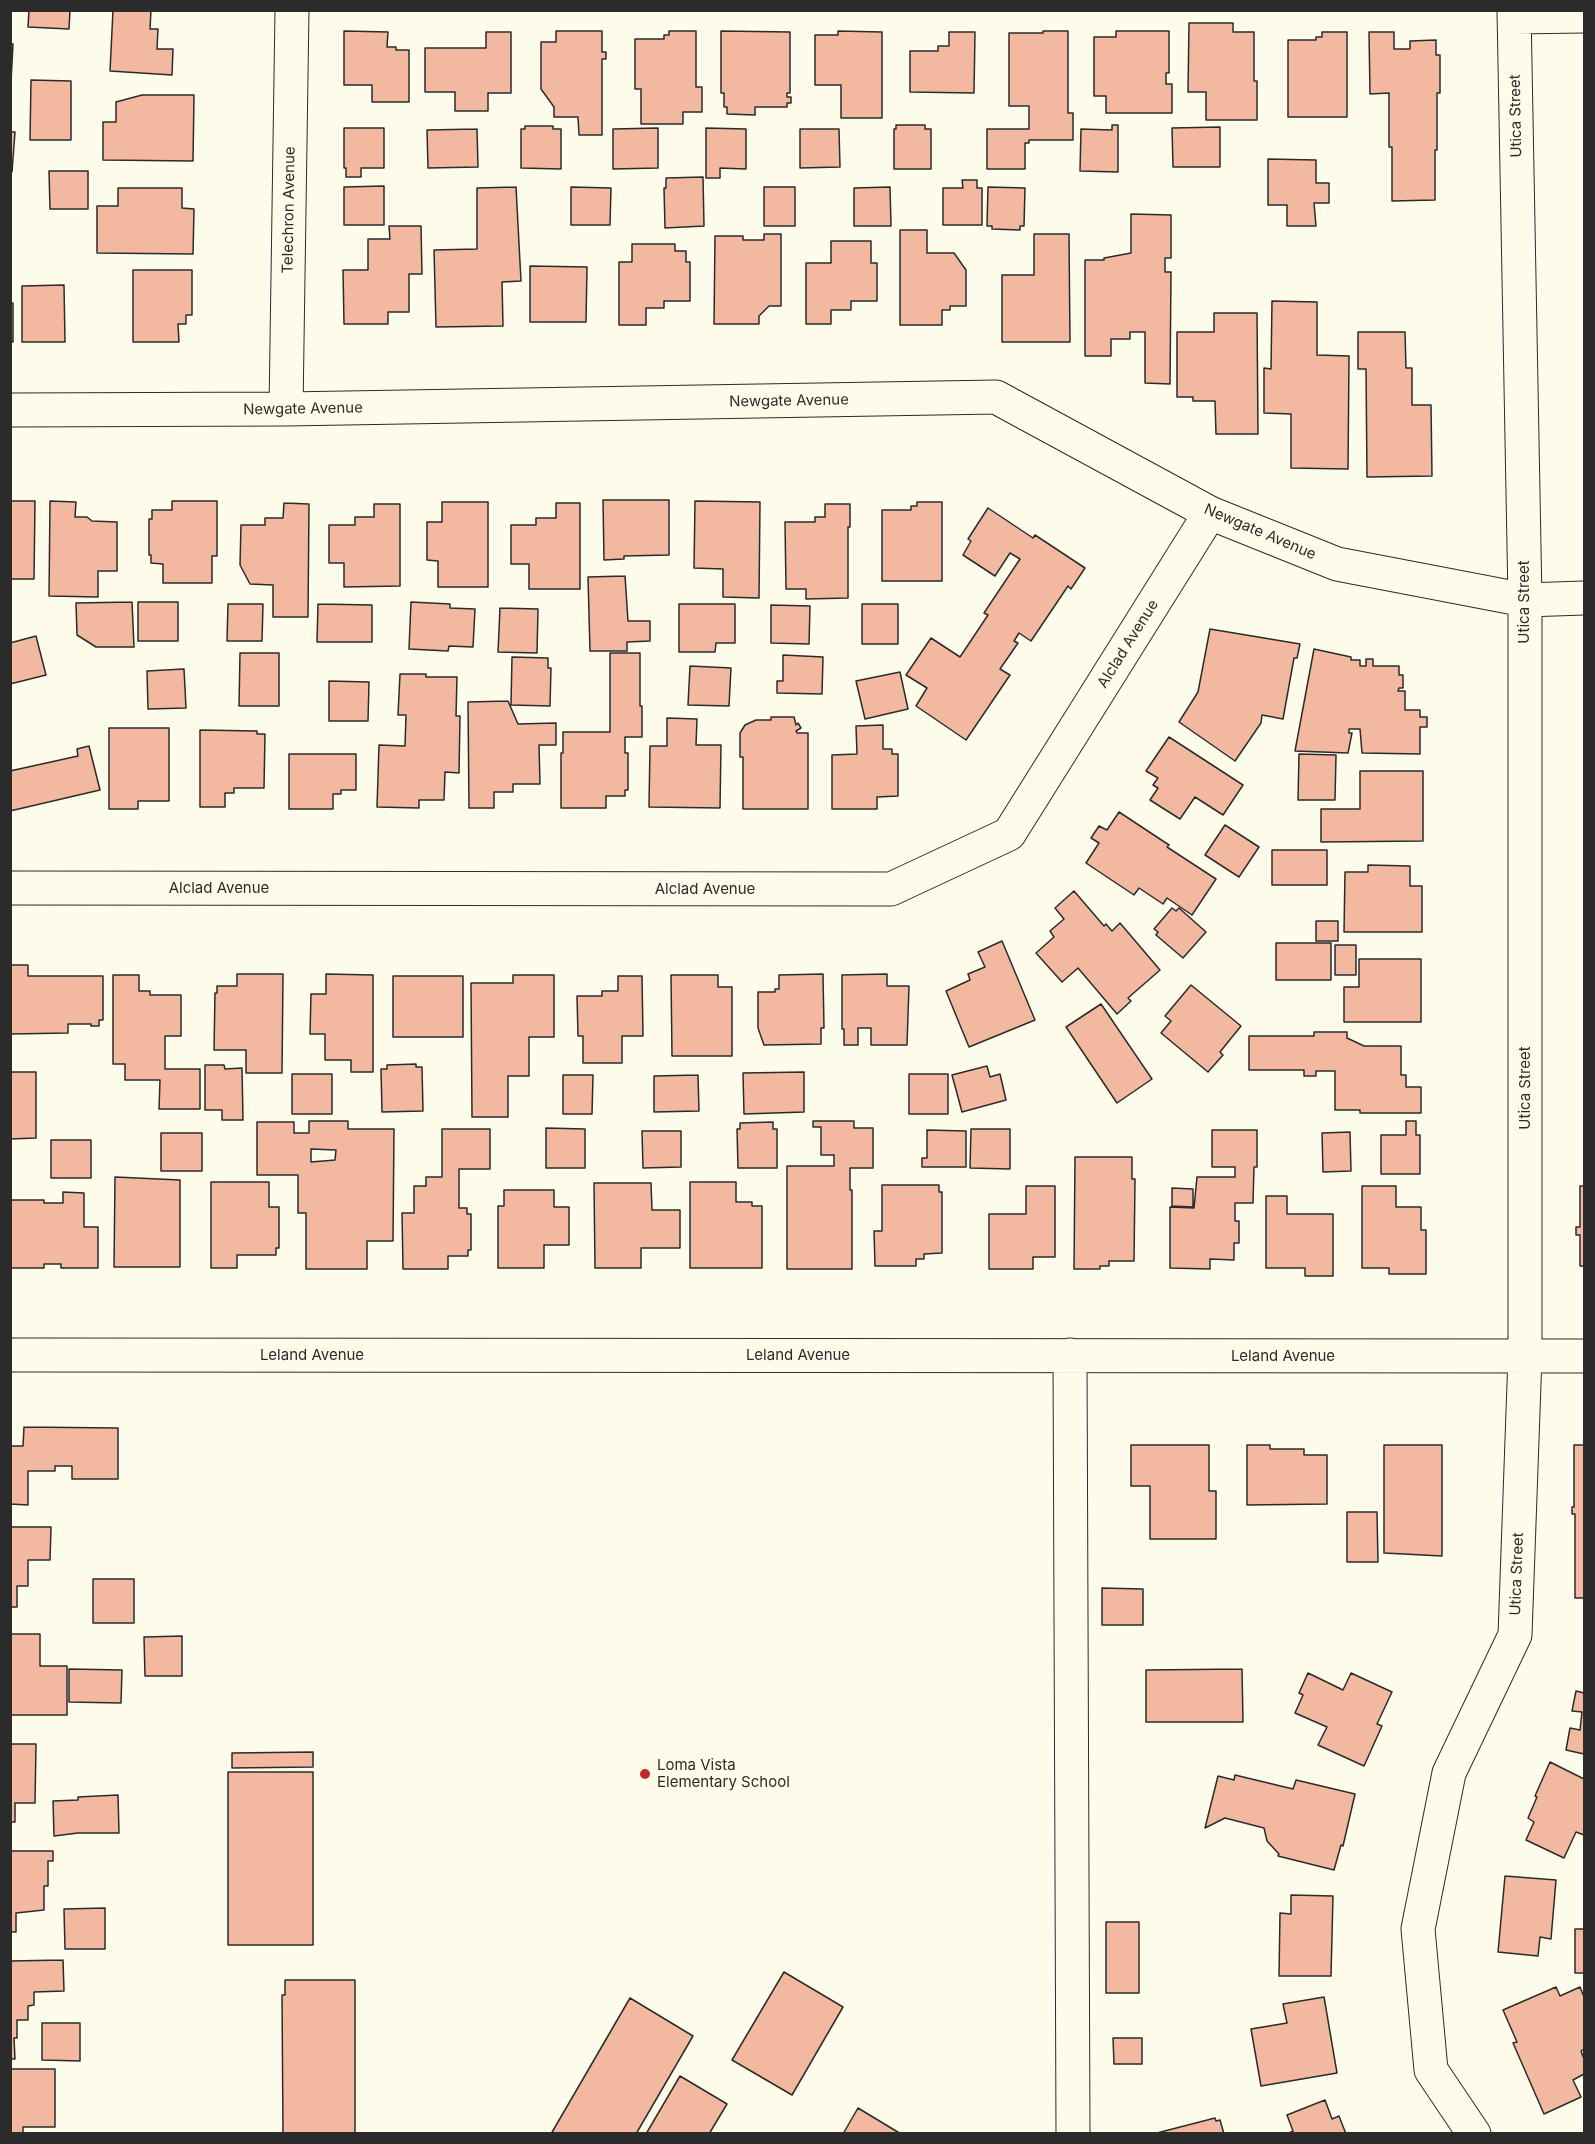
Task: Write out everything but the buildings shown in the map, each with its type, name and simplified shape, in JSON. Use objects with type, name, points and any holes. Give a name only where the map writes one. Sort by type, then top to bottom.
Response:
[{"type":"street","name":"Telechron Avenue","points":[[286,409],[292,10]]},
{"type":"street","points":[[1514,14],[1584,16]]},
{"type":"street","name":"Utica Street","points":[[1474,2133],[1431,2070],[1418,1929],[1449,1773],[1515,1635],[1525,1356],[1525,600],[1514,14]]},
{"type":"street","name":"Newgate Avenue","points":[[10,410],[286,409],[996,397],[1210,513],[1337,564],[1525,600],[1584,598]]},
{"type":"street","name":"Alclad Avenue","points":[[10,888],[891,889],[1009,834],[1210,513]]},
{"type":"street","name":"Leland Avenue","points":[[10,1355],[1584,1356]]},
{"type":"street","points":[[1070,1355],[1073,2133]]},
{"type":"place","name":"Loma Vista Elementary School","points":[[645,1774]]}]
